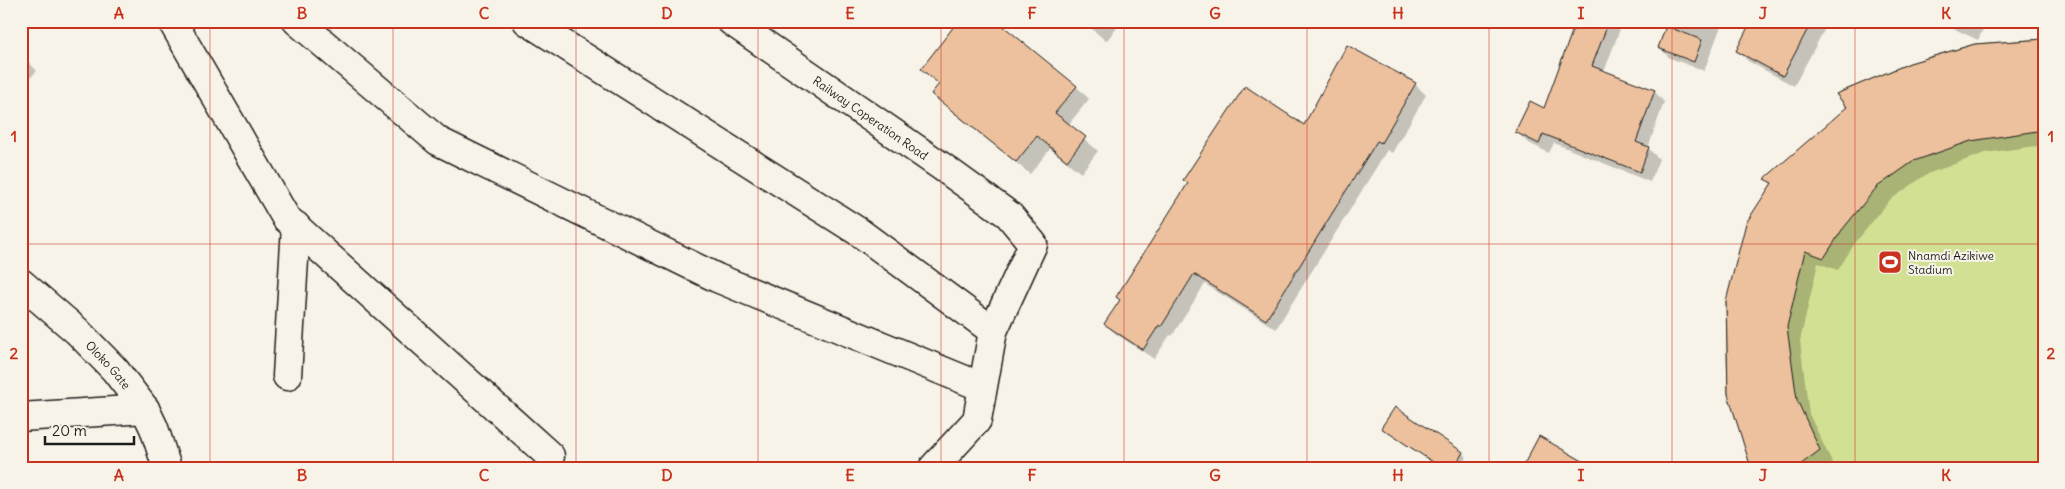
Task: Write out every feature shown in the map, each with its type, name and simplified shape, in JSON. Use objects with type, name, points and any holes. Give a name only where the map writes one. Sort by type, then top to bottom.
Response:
[{"type":"street","points":[[172,21],[286,218],[550,456]]},
{"type":"street","points":[[296,21],[438,141],[717,278],[982,387]]},
{"type":"street","points":[[527,21],[859,232],[992,331],[978,420],[933,468]]},
{"type":"street","name":"Railway Coperation Road","points":[[731,21],[1009,215],[1033,244],[992,331]]},
{"type":"street","points":[[287,376],[296,226]]},
{"type":"street","name":"Oloko Gate","points":[[21,283],[56,313],[115,370],[146,409],[160,461]]},
{"type":"street","points":[[21,308],[56,313]]},
{"type":"street","points":[[21,417],[146,409]]},
{"type":"green space","name":"Nnamdi Azikiwe Stadium","points":[[2044,39],[2044,468],[1752,468],[1728,394],[1726,301],[1847,108],[1836,94],[1910,63],[1975,44]]},
{"type":"building","points":[[958,21],[997,21],[1077,86],[1055,113],[1086,137],[1067,161],[1037,136],[1016,162],[931,94],[939,84],[921,69]]},
{"type":"building","points":[[1576,21],[1609,21],[1592,66],[1655,90],[1636,142],[1649,147],[1640,172],[1543,134],[1539,144],[1515,132],[1530,101],[1544,108]]},
{"type":"building","points":[[1751,21],[1812,21],[1783,76],[1736,51]]},
{"type":"building","points":[[1666,26],[1702,40],[1694,62],[1658,48]]},
{"type":"building","points":[[2044,39],[2044,130],[1971,141],[1914,161],[1877,187],[1842,230],[1824,258],[1805,251],[1787,327],[1797,400],[1820,450],[1796,468],[1751,468],[1728,394],[1726,301],[1746,223],[1772,183],[1764,179],[1847,107],[1836,94],[1910,63],[1975,44]]},
{"type":"building","points":[[1347,45],[1416,83],[1381,143],[1377,141],[1266,320],[1194,274],[1161,327],[1159,325],[1143,350],[1104,324],[1120,300],[1116,297],[1188,183],[1183,180],[1245,86],[1304,125]]},
{"type":"building","points":[[1395,407],[1463,452],[1454,468],[1442,468],[1381,428]]},
{"type":"building","points":[[1539,436],[1595,468],[1522,468]]},
{"type":"place","name":"Nnamdi Azikiwe Stadium","points":[[1890,262]]}]
